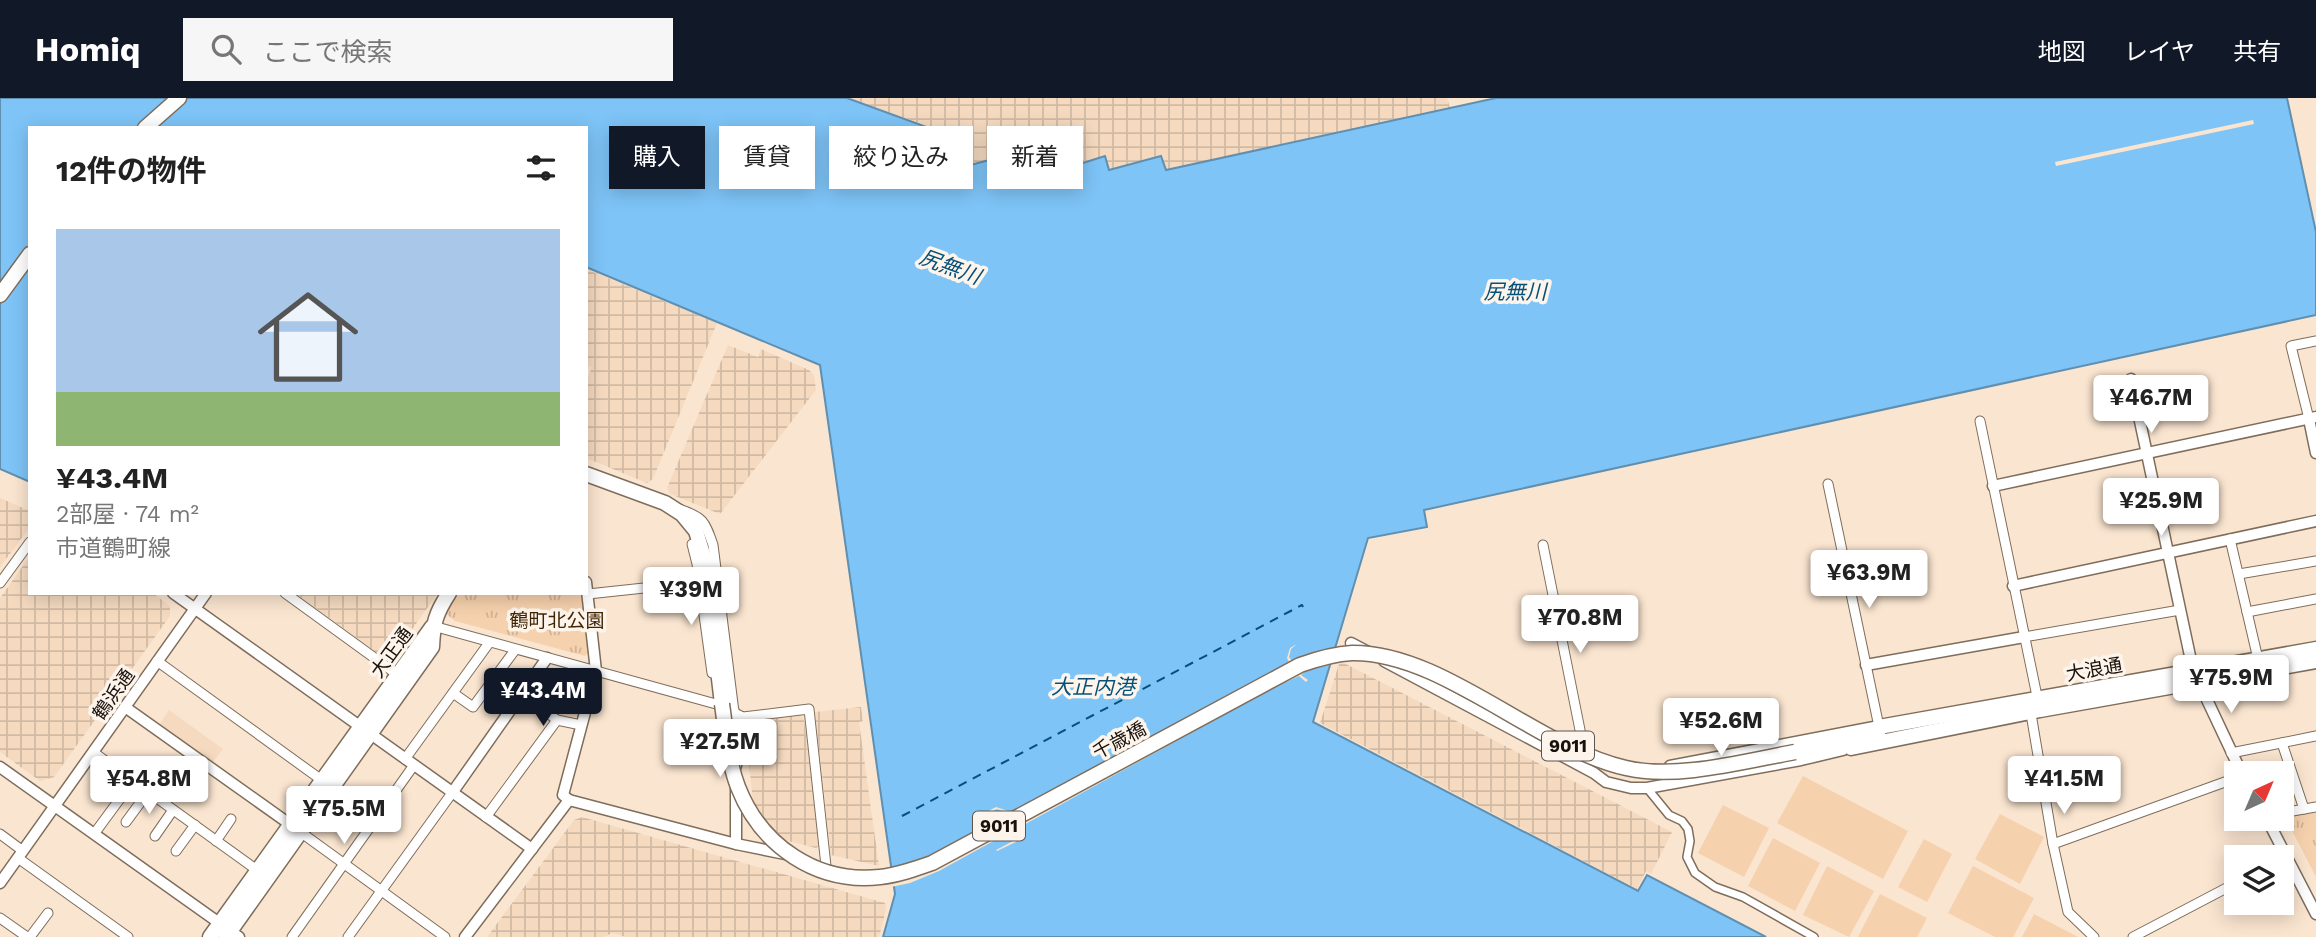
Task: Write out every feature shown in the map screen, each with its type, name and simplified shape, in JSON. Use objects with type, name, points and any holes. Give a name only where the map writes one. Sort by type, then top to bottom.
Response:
[{"type":"main road","points":[[147,126],[179,98]]},
{"type":"main road","points":[[0,295],[28,257]]},
{"type":"main road","points":[[588,475],[674,508],[694,537]]},
{"type":"main road","name":"千歳橋","points":[[694,537],[705,561],[727,744],[737,786],[749,812],[768,837],[797,860],[841,876],[881,877],[932,863],[1300,665],[1329,656],[1369,655],[1424,670],[1572,748],[1608,763],[1632,769],[1673,772],[1796,752],[1881,734]]},
{"type":"main road","points":[[433,626],[437,611],[448,595]]},
{"type":"main road","name":"大正通","points":[[210,937],[229,932],[323,781],[366,731],[398,675],[433,626]]},
{"type":"main road","name":"大正通","points":[[229,932],[257,870],[295,829],[366,731],[432,647],[433,626]]},
{"type":"main road","name":"大浪通","points":[[2196,676],[2258,659],[2316,649]]},
{"type":"main road","name":"大浪通","points":[[1881,734],[2196,676],[2316,661]]},
{"type":"main road","points":[[1819,747],[1843,750],[1881,734]]},
{"type":"street","points":[[2316,341],[2291,346],[2312,418],[2316,453]]},
{"type":"street","points":[[2131,379],[2196,676],[2235,761]]},
{"type":"street","points":[[1993,486],[2312,418]]},
{"type":"street","points":[[1980,421],[2024,637],[2053,844],[2068,912],[2094,937]]},
{"type":"street","points":[[1591,772],[1653,769],[1881,734],[1828,484]]},
{"type":"street","points":[[674,508],[698,516],[705,524],[713,545],[734,712],[736,844]]},
{"type":"street","points":[[2013,586],[2316,521]]},
{"type":"street","points":[[694,537],[716,704]]},
{"type":"street","points":[[2230,539],[2258,659]]},
{"type":"street","points":[[0,583],[28,545]]},
{"type":"street","points":[[1543,545],[1591,772]]},
{"type":"street","points":[[2239,574],[2316,561]]},
{"type":"street","points":[[433,626],[489,643],[596,671],[716,704],[743,717],[809,709],[826,866],[569,800],[562,795],[596,671],[588,594],[699,582]]},
{"type":"street","points":[[176,595],[532,849]]},
{"type":"street","name":"鶴浜通","points":[[0,883],[205,595]]},
{"type":"street","points":[[288,595],[398,675]]},
{"type":"street","points":[[2246,612],[2316,599]]},
{"type":"street","points":[[1866,665],[2180,610]]},
{"type":"street","points":[[292,937],[344,864],[453,693],[489,643]]},
{"type":"street","points":[[1351,643],[1606,782],[1631,788],[1647,788],[1843,750]]},
{"type":"street","points":[[453,693],[473,707],[515,650]]},
{"type":"street","points":[[348,937],[547,658]]},
{"type":"street","points":[[157,661],[323,781]]},
{"type":"street","points":[[522,694],[557,720],[581,725]]},
{"type":"street","points":[[125,707],[445,937]]},
{"type":"street","points":[[486,817],[557,720]]},
{"type":"street","points":[[2231,753],[2316,736]]},
{"type":"street","points":[[2282,743],[2304,809]]},
{"type":"street","points":[[93,752],[257,870]]},
{"type":"street","points":[[0,767],[229,932]]},
{"type":"street","points":[[1647,788],[1653,769]]},
{"type":"street","points":[[94,834],[133,781]]},
{"type":"street","points":[[2053,844],[2224,782]]},
{"type":"street","points":[[1647,788],[1669,815],[1682,821],[1688,829],[1690,841],[1687,857],[1695,873],[1715,887],[1743,898],[1814,937]]},
{"type":"street","points":[[126,822],[148,792]]},
{"type":"street","points":[[465,937],[569,800]]},
{"type":"street","points":[[2294,811],[2316,807]]},
{"type":"street","points":[[155,836],[173,810]]},
{"type":"street","points":[[216,841],[231,819]]},
{"type":"street","points":[[176,851],[195,825]]},
{"type":"street","points":[[0,834],[21,854],[128,937]]},
{"type":"street","points":[[2294,876],[2316,914]]},
{"type":"street","points":[[2133,937],[2224,889]]},
{"type":"street","points":[[0,918],[24,936],[48,913]]},
{"type":"shaded area","points":[[849,98],[1447,98],[1450,108],[1166,170],[1160,156],[1109,170],[1105,156],[1083,163],[1083,126],[987,126],[987,160],[973,164],[973,126],[927,126]]},
{"type":"shaded area","points":[[588,270],[717,323],[653,479],[647,483],[588,459],[588,378],[592,367],[588,366]]},
{"type":"shaded area","points":[[728,345],[758,357],[761,349],[809,370],[814,375],[816,390],[720,514],[670,494],[667,488]]},
{"type":"shaded area","points":[[0,498],[28,510],[28,530],[0,567]]},
{"type":"shaded area","points":[[28,559],[28,595],[156,595],[170,606],[170,616],[54,777],[40,781],[0,752],[0,598]]},
{"type":"shaded area","points":[[298,595],[437,595],[391,659],[386,659]]},
{"type":"shaded area","points":[[1340,661],[1672,832],[1651,874],[1646,871],[1637,889],[1320,723]]},
{"type":"shaded area","points":[[861,707],[863,721],[859,722],[879,866],[831,855],[815,712]]},
{"type":"shaded area","points":[[169,710],[223,749],[213,762],[160,724]]},
{"type":"shaded area","points":[[800,715],[804,719],[819,846],[816,848],[784,840],[768,824],[753,802],[745,725],[748,721]]},
{"type":"shaded area","points":[[582,817],[885,903],[886,910],[879,937],[626,937],[612,933],[604,937],[487,937],[574,820]]},
{"type":"green space","name":"鶴町北公園","points":[[457,595],[582,595],[588,653],[585,656],[455,621],[445,613]]},
{"type":"green space","points":[[1803,776],[1908,831],[1883,879],[1777,823]]},
{"type":"green space","points":[[1723,805],[1769,828],[1744,877],[1698,853]]},
{"type":"green space","points":[[2316,812],[2316,877],[2292,831],[2294,817]]},
{"type":"green space","points":[[2000,814],[2044,837],[2020,884],[1975,859]]},
{"type":"green space","points":[[1773,838],[1820,863],[1795,911],[1748,886]]},
{"type":"green space","points":[[1924,839],[1952,854],[1927,902],[1898,887]]},
{"type":"green space","points":[[1827,866],[1874,891],[1849,937],[1803,915]]},
{"type":"green space","points":[[1973,866],[2034,898],[2013,937],[1995,937],[1948,913]]},
{"type":"green space","points":[[1880,894],[1927,918],[1917,937],[1858,937]]},
{"type":"green space","points":[[2034,914],[2078,937],[2022,937]]},
{"type":"water","points":[[0,98],[847,98],[924,126],[829,126],[829,189],[973,189],[973,164],[987,161],[987,189],[1083,189],[1083,163],[1105,156],[1109,170],[1161,156],[1166,170],[1496,98],[2287,98],[2316,232],[2316,315],[1424,510],[1427,527],[1368,538],[1313,722],[1638,891],[1647,875],[1766,937],[883,937],[895,894],[820,365],[588,268],[588,126],[28,126],[28,481],[0,469]]},
{"type":"pier","points":[[2253,120],[2254,124],[2056,166],[2055,162]]},
{"type":"pier","points":[[1297,644],[1291,649],[1289,657],[1292,661],[1339,650],[1335,662],[1309,668],[1301,675],[1308,680],[1306,682],[1299,676],[1271,689],[1020,827],[1016,842],[996,850],[1015,840],[1017,828],[939,871],[910,883],[891,887],[888,869],[930,856],[1009,813],[997,809],[978,819],[977,817],[996,807],[1011,812],[1289,662],[1287,658],[1290,648]]},
{"type":"ferry route","points":[[902,816],[1302,605],[1303,607]]},
{"type":"water label","name":"尻無川","points":[[950,267]]},
{"type":"water label","name":"尻無川","points":[[1515,292]]},
{"type":"water label","name":"大正内港","points":[[1093,687]]}]
